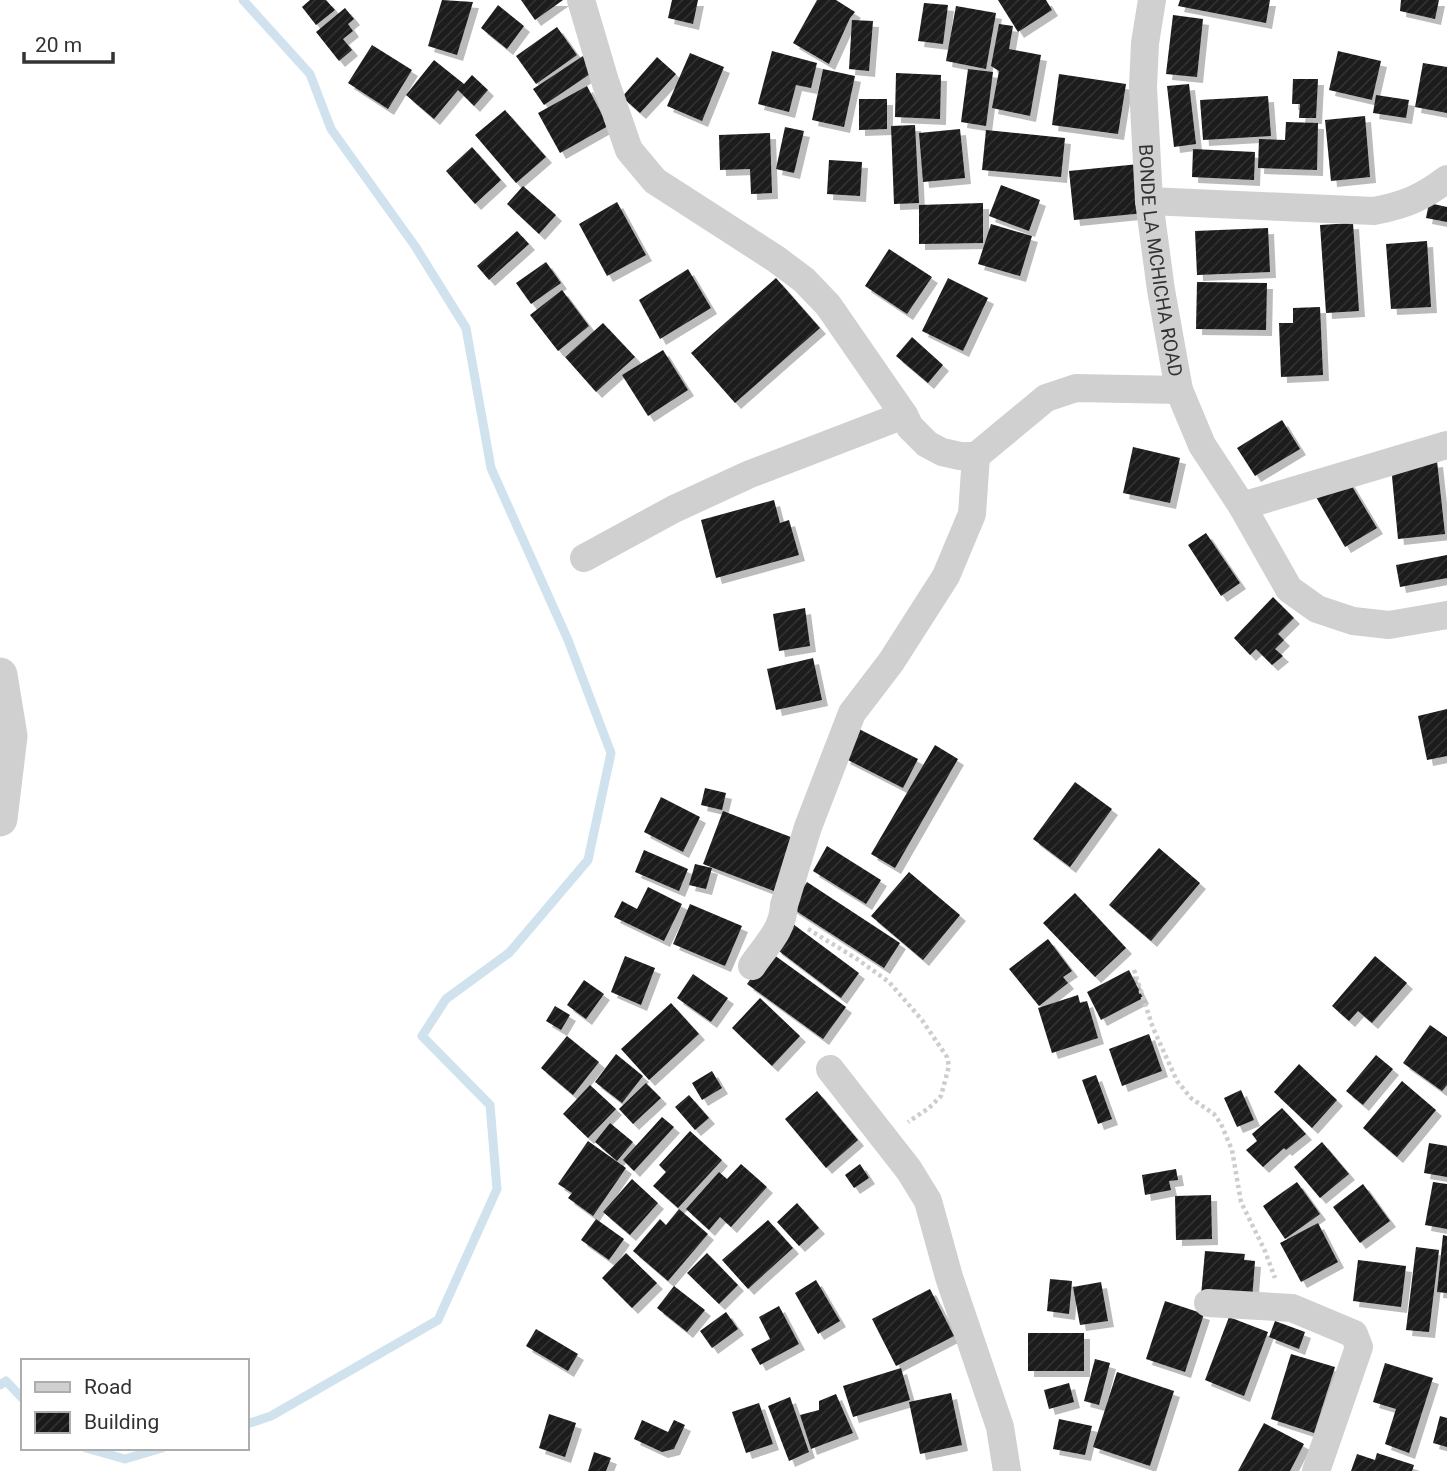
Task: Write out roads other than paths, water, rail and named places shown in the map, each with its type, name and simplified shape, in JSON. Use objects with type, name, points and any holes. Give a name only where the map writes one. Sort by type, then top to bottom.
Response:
[{"type":"street","points":[[581,0],[629,150],[640,165],[654,181],[776,259],[804,280],[828,305],[910,427],[927,444],[942,452],[976,456],[1046,398],[1076,388],[1180,390]]},
{"type":"street","name":"BONDE LA MCHICHA ROAD","points":[[1152,0],[1145,43],[1143,88],[1149,201],[1161,290],[1180,390],[1202,445],[1242,506],[1289,589],[1317,609],[1353,621],[1389,625],[1447,615]]},
{"type":"street","points":[[1149,201],[1374,211],[1403,205],[1427,194],[1447,179]]},
{"type":"street","points":[[584,558],[674,509],[750,474],[904,415]]},
{"type":"street","points":[[1242,506],[1447,445]]},
{"type":"street","points":[[752,966],[763,950],[772,943],[808,827],[852,713],[891,662],[946,576],[972,514],[976,456]]},
{"type":"street","points":[[0,675],[10,736],[0,819]]},
{"type":"street","points":[[830,1069],[909,1170],[928,1201],[949,1277],[1000,1427],[1007,1471]]},
{"type":"street","points":[[1208,1303],[1293,1308],[1354,1334],[1359,1347],[1316,1471]]},
{"type":"waterway","points":[[243,0],[310,74],[331,129],[415,246],[466,328],[491,468],[568,640],[611,753],[588,860],[509,953],[446,999],[422,1036],[490,1105],[497,1189],[438,1320],[271,1416],[248,1424]]},
{"type":"waterway","points":[[0,1385],[6,1381],[21,1397]]},
{"type":"waterway","points":[[93,1450],[125,1459],[155,1450]]}]
